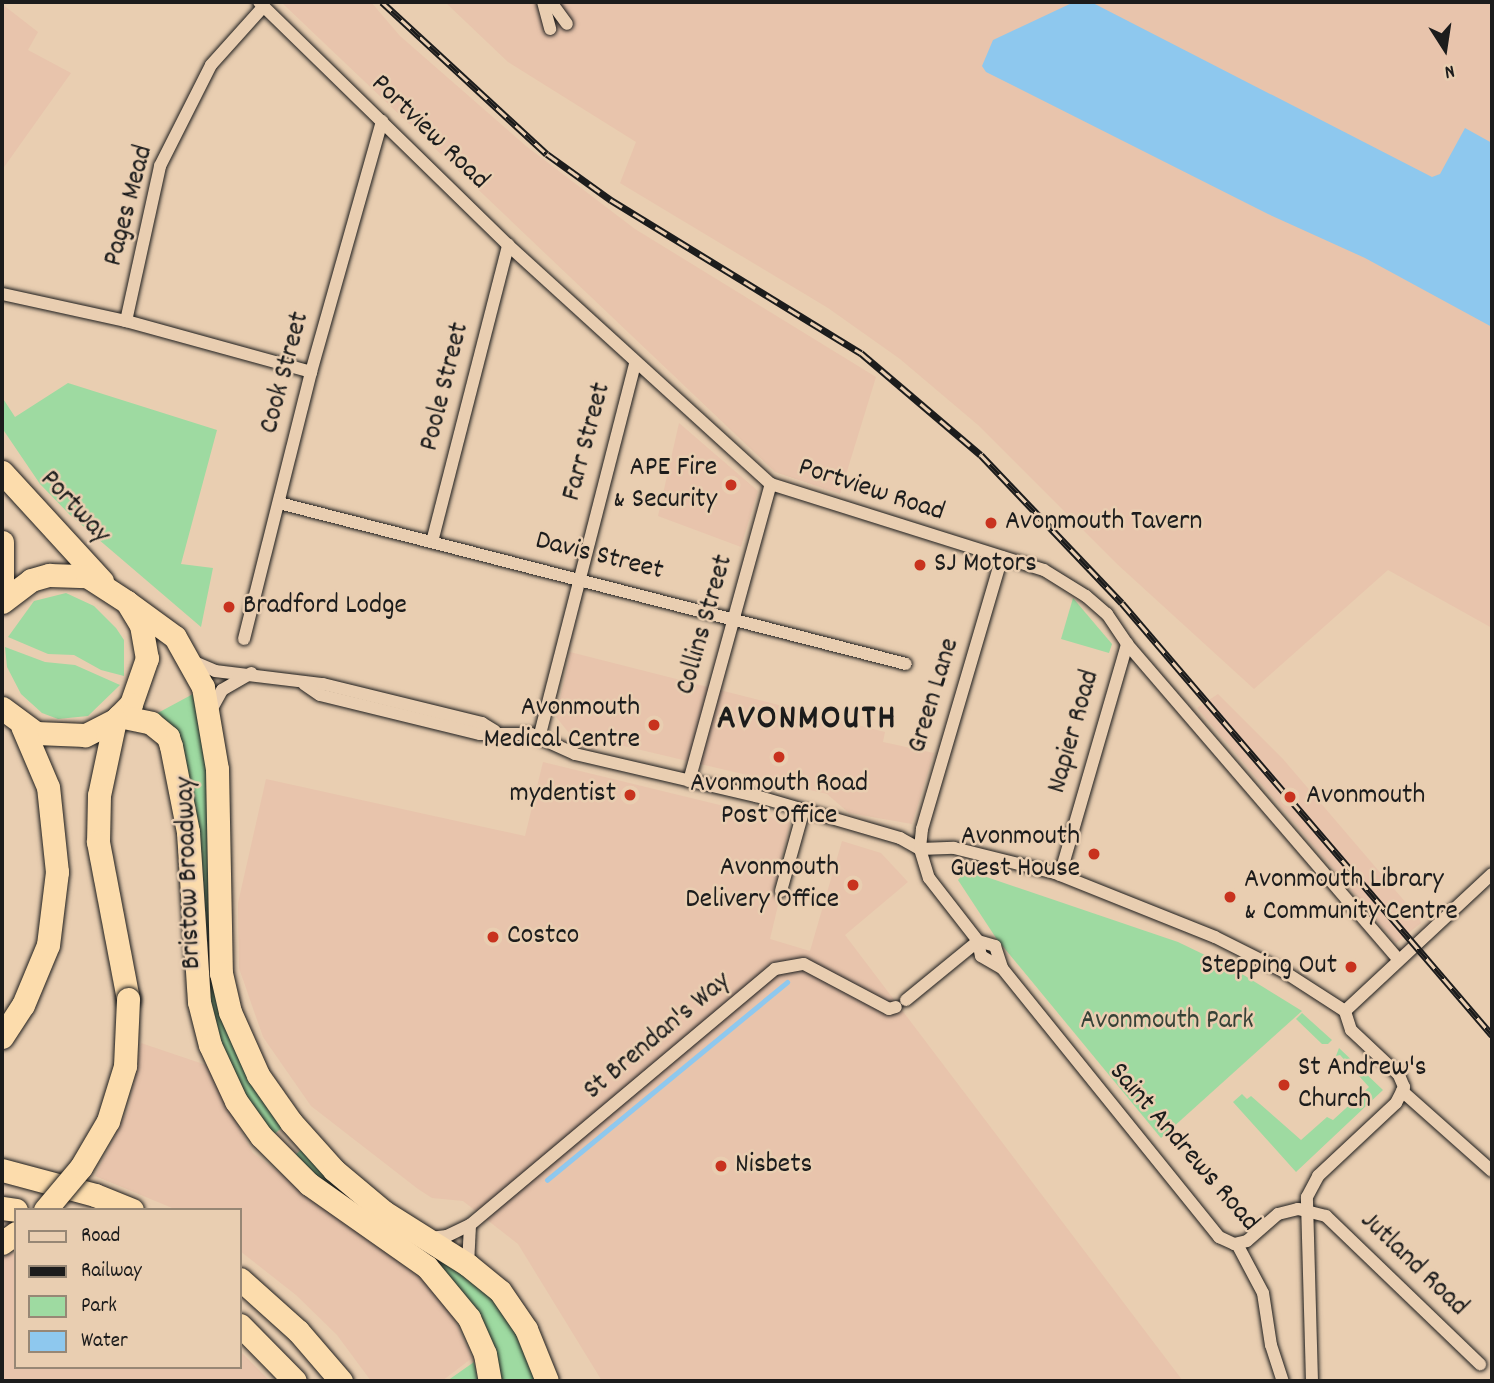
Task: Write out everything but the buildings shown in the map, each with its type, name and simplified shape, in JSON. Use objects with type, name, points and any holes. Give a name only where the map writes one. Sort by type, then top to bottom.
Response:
[{"type":"highway","name":"Portway","points":[[2,472],[104,583],[127,602]]},
{"type":"highway","points":[[2,542],[2,593]]},
{"type":"highway","points":[[2,602],[31,580],[49,575],[68,573],[104,583]]},
{"type":"highway","points":[[47,1208],[81,1167],[108,1121],[125,1066],[128,999],[98,842],[99,795],[117,718],[139,689],[147,658],[141,625],[127,602]]},
{"type":"highway","name":"Bristow Broadway","points":[[127,602],[163,626],[192,661],[209,715],[217,769],[221,973],[244,1045],[258,1075],[305,1140],[384,1212],[468,1265],[512,1306],[547,1381]]},
{"type":"highway","points":[[2,708],[22,726],[48,787],[57,872],[48,945],[23,1005],[2,1037]]},
{"type":"highway","points":[[22,726],[69,737],[117,718]]},
{"type":"highway","name":"Bristow Broadway","points":[[117,718],[151,723],[171,746],[188,832],[199,1002],[211,1045],[236,1101],[261,1136],[309,1184],[427,1268],[469,1318],[485,1354],[490,1381]]},
{"type":"highway","points":[[2,1170],[82,1191],[127,1208]]},
{"type":"highway","points":[[242,1281],[298,1331],[341,1381]]},
{"type":"highway","points":[[242,1327],[295,1381]]},
{"type":"street","points":[[543,2],[550,29]]},
{"type":"street","points":[[551,2],[567,24]]},
{"type":"street","name":"Portview Road","points":[[261,4],[508,244],[635,363],[771,484],[1002,557],[1072,585],[1107,614],[1127,644],[1398,959]]},
{"type":"street","name":"Pages Mead","points":[[125,321],[160,166],[211,65],[261,4]]},
{"type":"street","name":"Cook Street","points":[[244,639],[311,372],[382,121]]},
{"type":"street","name":"Poole Street","points":[[432,542],[508,244]]},
{"type":"street","points":[[2,294],[125,321],[311,372]]},
{"type":"street","name":"Farr Street","points":[[539,738],[577,576],[635,363]]},
{"type":"street","name":"Collins Street","points":[[689,781],[771,484]]},
{"type":"street","name":"Davis Street","points":[[279,503],[733,616],[906,664]]},
{"type":"street","name":"Green Lane","points":[[920,849],[922,829],[1002,557]]},
{"type":"street","name":"Napier Road","points":[[1060,875],[1127,644]]},
{"type":"street","points":[[192,661],[207,669],[251,673],[304,684],[323,684],[373,696],[482,723],[495,731],[539,738],[575,754],[880,831],[920,849],[954,848],[1060,875],[1215,937],[1283,971],[1345,1011],[1351,1030],[1399,1075],[1402,1091],[1492,1171]]},
{"type":"street","points":[[209,715],[222,690],[251,673]]},
{"type":"street","points":[[782,891],[803,812]]},
{"type":"street","name":"Saint Andrews Road","points":[[920,849],[929,878],[978,941],[995,946],[1002,968],[1219,1237],[1237,1244],[1264,1293],[1270,1345],[1283,1381]]},
{"type":"street","points":[[1345,1011],[1398,959],[1492,875]]},
{"type":"street","name":"St Brendan's Way","points":[[422,1237],[447,1236],[470,1225],[775,969],[804,964],[889,1009],[901,1004],[978,941]]},
{"type":"street","points":[[1312,1381],[1307,1209],[1312,1183],[1402,1091]]},
{"type":"street","points":[[1237,1244],[1247,1241],[1278,1214],[1307,1209]]},
{"type":"street","name":"Jutland Road","points":[[1307,1209],[1326,1216],[1480,1364]]},
{"type":"street","points":[[468,1265],[470,1225]]},
{"type":"shaded area","points":[[281,2],[371,2],[400,36],[526,146],[635,229],[876,377],[840,494],[775,472]]},
{"type":"shaded area","points":[[445,2],[1492,2],[1492,628],[1388,570],[1254,689],[1117,564],[978,425],[900,359],[828,308],[620,183],[636,142],[508,62]]},
{"type":"shaded area","points":[[2,4],[38,32],[28,50],[71,73],[2,170]]},
{"type":"shaded area","points":[[679,423],[758,491],[741,547],[658,516]]},
{"type":"shaded area","points":[[570,652],[885,732],[883,742],[934,753],[912,824],[849,813],[827,794],[569,733],[556,717]]},
{"type":"shaded area","points":[[1218,694],[1283,759],[1419,918],[1421,923],[1396,943],[1197,708]]},
{"type":"shaded area","points":[[543,762],[790,822],[773,895],[780,897],[770,939],[810,951],[842,841],[881,853],[908,882],[845,935],[1183,1381],[602,1381],[518,1244],[463,1201],[432,1198],[418,1189],[311,1106],[263,1037],[239,968],[238,903],[266,779],[525,836]]},
{"type":"shaded area","points":[[141,1043],[206,1065],[253,1153],[428,1283],[448,1305],[472,1358],[442,1381],[371,1381],[337,1335],[296,1295],[242,1253],[242,1208],[172,1208],[95,1176],[129,1107]]},
{"type":"shaded area","points":[[14,1252],[14,1369],[242,1369],[242,1353],[270,1381],[2,1381],[2,1259]]},
{"type":"green space","points":[[68,383],[217,430],[181,564],[213,568],[201,627],[70,515],[40,484],[2,428],[2,397],[15,417]]},
{"type":"green space","points":[[66,593],[94,606],[116,628],[124,640],[124,676],[101,670],[74,655],[48,654],[8,637],[34,601]]},
{"type":"green space","points":[[1073,598],[1112,644],[1109,653],[1061,639]]},
{"type":"green space","points":[[5,647],[45,662],[75,665],[120,685],[88,716],[58,719],[42,713],[21,694],[7,667]]},
{"type":"green space","points":[[193,694],[205,741],[211,942],[284,1126],[273,1135],[239,1090],[208,1012],[201,944],[154,715]]},
{"type":"green space","name":"Avonmouth Park","points":[[966,870],[1178,942],[1234,969],[1302,1011],[1161,1138],[996,938],[958,880]]},
{"type":"green space","points":[[1302,1013],[1332,1040],[1328,1044],[1322,1044],[1296,1019]]},
{"type":"green space","points":[[1339,1048],[1383,1090],[1296,1172],[1233,1102],[1242,1094],[1247,1099],[1251,1096],[1301,1140],[1327,1117],[1333,1120],[1369,1087],[1340,1055],[1336,1056]]},
{"type":"green space","points":[[303,1148],[482,1286],[512,1324],[536,1381],[500,1381],[496,1360],[378,1223],[293,1157]]},
{"type":"green space","points":[[474,1362],[478,1381],[447,1381]]},
{"type":"water","points":[[1074,2],[1091,2],[1432,177],[1440,174],[1465,128],[1492,143],[1492,327],[1365,258],[1268,214],[986,72],[982,66],[993,40]]},
{"type":"waterway","points":[[547,1180],[787,982]]},
{"type":"railway","points":[[382,2],[547,154],[611,200],[861,353],[981,455],[1122,603],[1492,1035]]},
{"type":"place","name":"APE Fire & Security","points":[[731,485]]},
{"type":"place","name":"Avonmouth Tavern","points":[[991,523]]},
{"type":"place","name":"SJ Motors","points":[[920,565]]},
{"type":"place","name":"Bradford Lodge","points":[[229,607]]},
{"type":"place","name":"Avonmouth Medical Centre","points":[[654,725]]},
{"type":"place","name":"Avonmouth Road Post Office","points":[[779,757]]},
{"type":"place","name":"mydentist","points":[[630,795]]},
{"type":"place","name":"Avonmouth","points":[[1290,797]]},
{"type":"place","name":"Avonmouth Guest House","points":[[1094,854]]},
{"type":"place","name":"Avonmouth Delivery Office","points":[[853,885]]},
{"type":"place","name":"Avonmouth Library & Community Centre","points":[[1230,897]]},
{"type":"place","name":"Costco","points":[[493,937]]},
{"type":"place","name":"Stepping Out","points":[[1351,967]]},
{"type":"place","name":"St Andrew's Church","points":[[1284,1085]]},
{"type":"place","name":"Nisbets","points":[[721,1166]]},
{"type":"district","name":"AVONMOUTH","points":[[807,720]]}]
